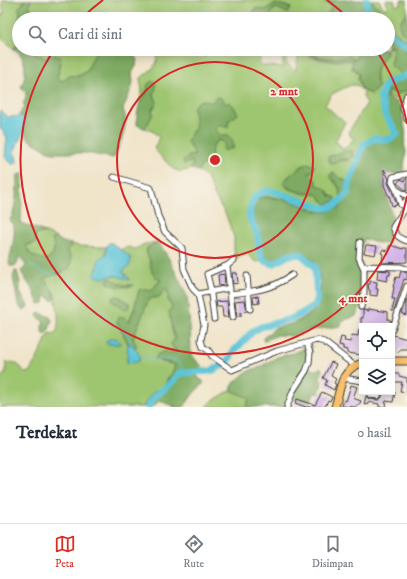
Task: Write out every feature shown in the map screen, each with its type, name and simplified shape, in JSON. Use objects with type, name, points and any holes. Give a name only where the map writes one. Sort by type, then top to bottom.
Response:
[{"type":"main road","points":[[395,361],[407,361]]},
{"type":"main road","points":[[336,407],[343,378],[348,371],[359,364]]},
{"type":"street","points":[[407,95],[404,108],[407,119]]},
{"type":"street","points":[[407,174],[394,177],[392,182],[401,205],[407,200]]},
{"type":"street","points":[[114,177],[151,188],[158,216],[165,232],[182,248],[184,269],[193,289],[198,294],[204,325],[200,340],[203,347],[208,350],[218,361],[232,370],[277,351],[321,340],[359,364]]},
{"type":"street","points":[[396,189],[407,196]]},
{"type":"street","points":[[407,206],[393,227],[397,236],[407,241]]},
{"type":"street","points":[[360,242],[359,258],[363,266],[364,292],[361,306]]},
{"type":"street","points":[[214,320],[207,274],[227,266],[234,260]]},
{"type":"street","points":[[227,266],[233,317]]},
{"type":"street","points":[[363,266],[401,267],[407,269]]},
{"type":"street","points":[[198,294],[210,291],[248,292],[265,290],[292,275]]},
{"type":"street","points":[[247,276],[250,309]]},
{"type":"street","points":[[394,323],[407,286]]},
{"type":"street","points":[[287,407],[309,363],[310,353],[307,343]]},
{"type":"street","points":[[343,378],[359,381]]},
{"type":"green space","points":[[4,0],[24,0],[21,12],[12,12],[12,47],[1,38],[0,15],[4,14],[2,3]]},
{"type":"green space","points":[[24,0],[31,0],[29,6],[32,12],[20,12],[18,9],[24,3]]},
{"type":"green space","points":[[31,0],[323,0],[332,7],[329,12],[289,12],[291,8],[281,5],[271,7],[263,12],[32,12],[29,6]]},
{"type":"green space","points":[[323,0],[372,0],[380,12],[329,12],[332,7]]},
{"type":"green space","points":[[372,0],[379,0],[383,8],[387,8],[386,0],[394,0],[396,6],[401,4],[401,0],[407,0],[407,13],[402,18],[401,31],[407,37],[407,41],[395,32],[395,12],[380,12],[377,6]]},
{"type":"green space","points":[[276,4],[291,8],[289,12],[277,8],[272,12],[254,12],[256,8],[265,10]]},
{"type":"green space","points":[[277,8],[286,12],[272,12]]},
{"type":"green space","points":[[407,13],[407,37],[401,31],[399,25],[402,18]]},
{"type":"green space","points":[[395,32],[407,41],[407,90],[397,94],[387,90],[386,97],[389,100],[398,103],[402,109],[405,132],[404,144],[406,152],[403,173],[382,174],[384,188],[393,217],[389,242],[383,244],[364,239],[358,257],[364,271],[361,306],[356,316],[342,321],[341,326],[305,331],[294,336],[278,335],[263,341],[263,338],[275,328],[294,323],[311,313],[319,305],[321,285],[318,269],[313,260],[304,253],[295,252],[286,254],[272,261],[266,259],[262,255],[259,232],[252,216],[252,205],[254,201],[259,198],[278,198],[321,212],[328,212],[337,208],[339,209],[342,197],[340,195],[339,187],[330,175],[333,173],[347,182],[363,143],[374,136],[387,138],[392,136],[393,131],[380,105],[380,94],[382,87],[385,88],[387,84],[404,78],[403,75],[390,65],[392,56],[395,56]]},
{"type":"green space","points":[[21,56],[41,56],[48,60],[49,56],[59,57],[61,62],[57,77],[62,81],[70,76],[79,76],[87,71],[94,56],[134,56],[137,59],[136,66],[132,73],[132,87],[123,109],[125,115],[125,127],[114,158],[86,153],[52,153],[29,140],[24,132],[24,116],[19,116],[25,105],[23,104],[26,97],[26,93],[21,86],[25,76],[25,66]]},
{"type":"green space","points":[[41,56],[49,56],[48,60]]},
{"type":"green space","points":[[51,56],[94,56],[87,71],[79,76],[70,76],[62,81],[57,78],[61,62]]},
{"type":"green space","points":[[157,56],[259,56],[260,65],[281,67],[283,66],[282,56],[286,56],[286,62],[295,71],[298,56],[309,56],[332,61],[354,61],[352,69],[355,68],[359,75],[358,78],[362,90],[356,85],[346,87],[332,94],[325,105],[345,122],[335,142],[343,149],[354,138],[350,136],[349,131],[367,103],[363,97],[364,91],[376,82],[377,66],[385,56],[392,56],[390,65],[403,75],[404,78],[387,84],[380,106],[393,131],[392,136],[360,146],[347,183],[343,179],[330,177],[341,192],[342,200],[339,209],[337,208],[326,212],[319,212],[291,202],[268,197],[259,198],[253,203],[252,215],[258,231],[261,252],[265,259],[259,262],[253,260],[247,254],[236,259],[234,237],[226,215],[214,195],[207,177],[198,171],[201,165],[205,164],[212,147],[219,140],[225,146],[226,151],[229,148],[232,149],[228,135],[219,135],[215,127],[228,124],[228,121],[238,114],[223,101],[211,103],[205,100],[196,119],[192,148],[195,155],[189,156],[186,159],[191,161],[193,164],[191,169],[181,172],[173,169],[154,149],[159,137],[152,131],[144,128],[153,115],[152,110],[155,107],[147,90],[144,99],[140,101],[142,91],[140,79],[153,68],[157,62]],"holes":[[[345,151],[349,161],[341,160],[334,164],[328,157]],[[301,166],[314,169],[309,173],[315,179],[317,185],[328,191],[330,196],[335,197],[336,199],[326,204],[317,194],[304,194],[287,188],[287,178]]]},
{"type":"green space","points":[[311,56],[332,58],[350,56],[353,59],[356,59],[357,56],[385,56],[378,65],[376,73],[379,86],[371,94],[362,90],[358,78],[359,75],[355,69],[352,69],[353,61],[329,61],[323,58]]},
{"type":"green space","points":[[318,56],[350,56],[332,58]]},
{"type":"green space","points":[[350,56],[357,56],[356,59],[353,59]]},
{"type":"green space","points":[[152,81],[156,84],[155,91],[153,93],[157,102],[152,110],[153,115],[144,128],[137,125],[137,115],[140,101],[147,92],[148,84]]},
{"type":"green space","points":[[390,90],[397,94],[407,90],[403,106],[396,99],[387,97],[388,91]]},
{"type":"green space","points":[[216,97],[220,97],[226,104],[229,102],[232,104],[238,114],[228,121],[228,128],[220,125],[215,127],[219,135],[228,136],[232,139],[233,149],[229,148],[226,151],[222,149],[225,145],[219,140],[213,146],[212,159],[208,164],[202,165],[198,171],[191,169],[193,164],[191,161],[184,164],[183,161],[189,156],[195,155],[187,142],[193,130],[195,130],[196,124],[194,106],[199,101],[204,100],[211,103]]},
{"type":"green space","points":[[345,151],[352,151],[354,156],[349,160],[341,160],[331,164],[328,157]]},
{"type":"green space","points":[[308,163],[314,166],[314,169],[309,173],[315,179],[317,185],[325,189],[330,196],[335,197],[335,201],[326,204],[317,194],[294,190],[283,183],[294,172]]},
{"type":"green space","points":[[19,174],[23,174],[21,223],[45,232],[35,235],[36,243],[26,245],[29,252],[34,256],[48,259],[54,253],[52,239],[54,237],[71,244],[68,252],[71,259],[69,269],[44,279],[51,288],[55,299],[52,301],[49,297],[45,296],[44,303],[41,304],[38,303],[34,292],[21,271],[26,266],[22,259],[18,257],[18,263],[14,266],[10,266],[9,263],[14,233],[13,225],[10,220],[13,214],[16,197],[17,176]]},
{"type":"green space","points":[[45,232],[54,237],[52,239],[54,248],[52,255],[44,260],[33,256],[26,245],[32,245],[36,240],[35,235]]},
{"type":"green space","points":[[158,242],[147,248],[147,255],[155,276],[161,279],[151,291],[142,289],[139,290],[129,322],[117,322],[128,343],[128,355],[138,353],[135,348],[133,338],[149,298],[158,297],[166,288],[172,307],[172,330],[175,339],[176,353],[168,353],[159,361],[175,365],[173,373],[161,389],[156,391],[148,398],[143,407],[0,407],[0,379],[6,372],[6,363],[15,363],[22,368],[25,373],[29,372],[49,333],[54,334],[57,331],[58,317],[55,297],[53,291],[44,279],[63,273],[72,257],[68,252],[71,244],[80,246],[106,247],[106,254],[101,259],[98,267],[101,277],[120,276],[127,279],[126,275],[122,272],[126,269],[127,255],[124,254],[121,249],[129,247],[135,249],[145,244]],"holes":[[[118,296],[129,303],[129,307],[127,309],[114,302]]]},
{"type":"green space","points":[[158,242],[168,257],[187,296],[191,352],[202,366],[199,369],[194,369],[199,379],[204,383],[193,394],[184,407],[173,407],[173,405],[167,404],[160,400],[153,407],[143,407],[151,395],[155,391],[160,390],[164,385],[175,365],[155,359],[158,354],[165,351],[168,353],[176,352],[171,344],[175,339],[169,312],[172,307],[168,301],[166,288],[159,297],[149,299],[133,338],[137,347],[135,348],[133,345],[128,343],[117,322],[119,317],[124,317],[129,322],[139,290],[142,289],[151,291],[161,280],[153,274],[147,255],[147,248]]},
{"type":"green space","points":[[15,271],[17,271],[20,282],[20,292],[28,306],[25,310],[22,310],[18,304],[13,277]]},
{"type":"green space","points":[[109,278],[124,285],[134,285],[120,287],[108,283],[107,280]]},
{"type":"green space","points":[[118,296],[129,303],[129,307],[127,309],[124,310],[112,300],[113,297]]},
{"type":"green space","points":[[39,312],[49,316],[52,320],[49,329],[45,334],[42,332],[44,322],[37,316]]},
{"type":"green space","points":[[312,346],[309,357],[310,368],[318,370],[320,367],[323,370],[320,378],[322,382],[319,394],[314,393],[311,401],[290,397],[286,407],[246,407],[249,398],[231,390],[233,384],[245,373],[258,368],[277,357],[293,353]]},
{"type":"green space","points":[[231,390],[249,398],[246,407],[207,407],[209,403]]},
{"type":"water","points":[[0,111],[8,117],[23,116],[23,131],[14,153],[17,162],[15,164],[12,164],[5,157],[7,137],[0,128]]},
{"type":"water","points":[[109,243],[112,243],[130,257],[131,260],[129,266],[122,272],[130,279],[129,280],[117,276],[105,278],[94,276],[99,259],[106,254],[106,247]]},
{"type":"water","points":[[116,338],[121,343],[106,343],[107,340]]},
{"type":"water","points":[[128,343],[133,345],[140,356],[139,361],[127,363]]},
{"type":"building","points":[[384,169],[389,179],[388,183],[397,205],[392,206],[384,185]]},
{"type":"building","points":[[407,178],[407,191],[397,183],[401,179],[404,181]]},
{"type":"building","points":[[366,245],[377,246],[375,255],[364,253]]},
{"type":"building","points":[[390,245],[403,249],[407,248],[407,262],[382,263],[383,254],[381,253],[383,249],[387,251]]},
{"type":"building","points":[[378,270],[390,271],[387,281],[377,279]]},
{"type":"building","points":[[401,271],[407,273],[407,280],[404,279],[394,311],[392,311],[395,299],[392,299],[393,287],[396,277],[399,278]]},
{"type":"building","points":[[232,273],[237,273],[238,283],[233,284]]},
{"type":"building","points":[[224,274],[225,285],[219,286],[218,275]]},
{"type":"building","points":[[370,281],[377,282],[377,296],[370,295],[368,284],[370,284]]},
{"type":"building","points":[[258,296],[259,303],[254,304],[253,297]]},
{"type":"building","points":[[407,299],[407,316],[402,314]]},
{"type":"building","points":[[245,300],[247,311],[241,312],[241,316],[237,316],[235,301]]},
{"type":"building","points":[[227,301],[229,317],[223,317],[222,307],[217,307],[216,302]]},
{"type":"building","points":[[368,309],[388,312],[388,320],[391,320],[390,323],[361,323],[361,318],[363,318],[363,310],[368,311]]},
{"type":"building","points":[[359,329],[359,355],[347,353],[347,350],[343,349],[343,346],[339,345],[341,337],[345,338],[344,341],[351,342],[352,335],[358,336]]},
{"type":"building","points":[[395,336],[407,339],[407,349],[400,349],[399,352],[395,351]]},
{"type":"building","points":[[331,362],[336,364],[331,376],[336,379],[334,383],[336,384],[334,390],[325,385],[327,380],[323,378]]},
{"type":"building","points":[[395,374],[399,374],[399,376],[407,378],[407,392],[400,391],[402,382],[395,382]]},
{"type":"building","points":[[351,385],[357,387],[353,398],[361,401],[356,407],[342,406],[344,400],[346,401]]},
{"type":"building","points":[[322,392],[332,397],[330,401],[328,400],[325,407],[306,407],[295,403],[297,399],[315,405]]},
{"type":"building","points":[[382,395],[394,395],[393,402],[386,401],[385,407],[379,407],[379,404],[369,402],[367,405],[364,404],[366,396],[369,399],[379,400]]},
{"type":"waterway","points":[[367,0],[368,12]]},
{"type":"waterway","points":[[395,37],[407,46]]},
{"type":"waterway","points":[[148,407],[154,397],[171,383],[180,373],[211,371],[227,363],[233,352],[253,331],[261,327],[293,318],[315,305],[317,300],[315,267],[301,254],[289,255],[273,264],[263,260],[260,253],[257,232],[250,218],[251,204],[256,195],[267,191],[276,192],[323,208],[331,207],[337,204],[348,193],[349,184],[364,144],[375,138],[384,140],[394,137],[397,134],[386,116],[380,98],[386,83],[407,75]]},
{"type":"waterway","points":[[30,265],[46,273],[66,278],[77,287],[101,312],[128,335],[131,344]]},
{"type":"waterway","points":[[140,356],[150,359],[166,359],[176,361],[181,364],[183,372]]}]
